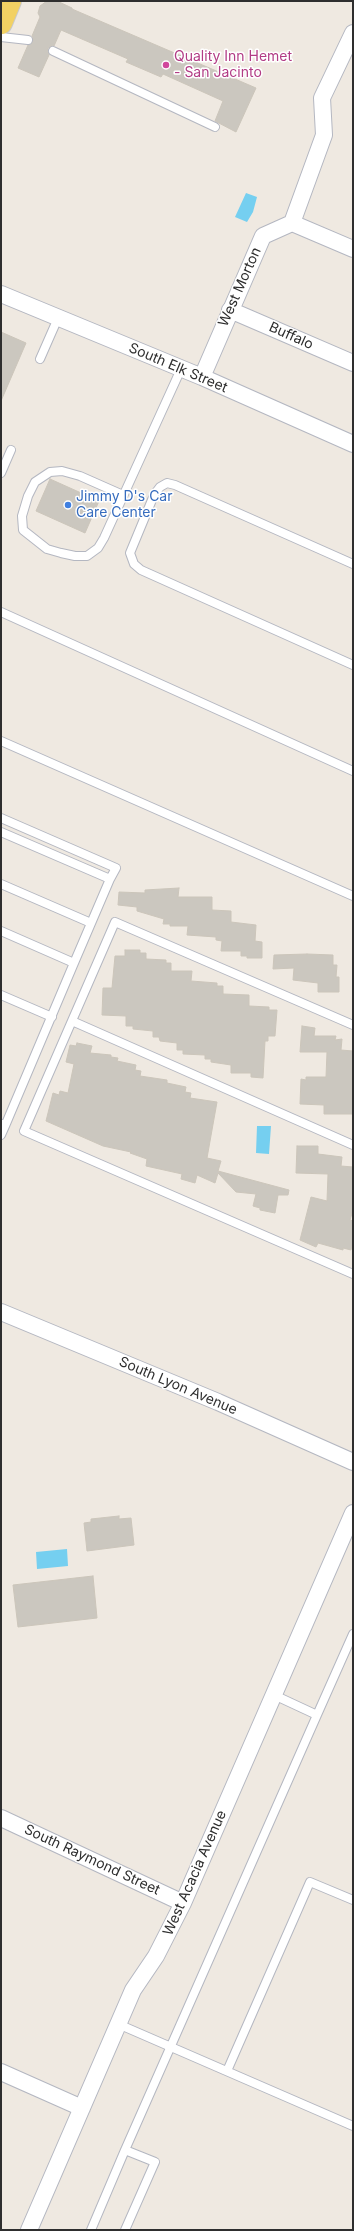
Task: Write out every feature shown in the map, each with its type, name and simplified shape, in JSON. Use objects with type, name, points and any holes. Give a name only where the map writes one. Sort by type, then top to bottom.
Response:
[{"type":"main road","points":[[1,23],[10,1]]},
{"type":"street","points":[[353,33],[322,98],[324,135],[292,223],[353,249]]},
{"type":"street","name":"West Morton","points":[[202,378],[263,236],[292,223]]},
{"type":"street","name":"South Elk Street","points":[[1,294],[181,369],[353,444]]},
{"type":"street","name":"Buffalo","points":[[230,310],[353,363]]},
{"type":"street","name":"South Lyon Avenue","points":[[1,1312],[218,1402],[353,1462]]},
{"type":"street","name":"West Acacia Avenue","points":[[29,2230],[133,1990],[156,1956],[183,1903],[353,1513]]},
{"type":"street","name":"South Raymond Street","points":[[1,1818],[183,1903]]},
{"type":"street","points":[[1,2072],[82,2108]]},
{"type":"lane","points":[[1,37],[28,40]]},
{"type":"lane","points":[[53,51],[215,127]]},
{"type":"lane","points":[[40,359],[58,318]]},
{"type":"lane","points":[[123,495],[80,476],[62,471],[50,472],[36,482],[28,496],[22,516],[23,530],[47,549],[75,556],[87,556],[98,548],[104,538],[181,369]]},
{"type":"lane","points":[[1,473],[12,450]]},
{"type":"lane","points":[[353,564],[175,485],[167,483],[160,487],[154,495],[130,553],[134,564],[141,570],[353,665]]},
{"type":"lane","points":[[1,612],[353,771]]},
{"type":"lane","points":[[1,741],[353,896]]},
{"type":"lane","points":[[1,818],[116,868],[91,923],[52,1017],[3,1125],[1,1135]]},
{"type":"lane","points":[[1,832],[110,879]]},
{"type":"lane","points":[[1,884],[91,923]]},
{"type":"lane","points":[[353,1025],[115,922],[24,1131],[353,1274]]},
{"type":"lane","points":[[1,931],[74,963]]},
{"type":"lane","points":[[1,995],[52,1017]]},
{"type":"lane","points":[[72,1021],[353,1145]]},
{"type":"lane","points":[[91,2230],[170,2045],[353,1634]]},
{"type":"lane","points":[[274,1695],[317,1715]]},
{"type":"lane","points":[[227,2071],[310,1882],[353,1900]]},
{"type":"lane","points":[[118,2024],[170,2045],[353,2126]]},
{"type":"lane","points":[[125,2150],[155,2162],[125,2230]]},
{"type":"water","points":[[246,193],[257,197],[253,212],[247,222],[235,217]]},
{"type":"water","points":[[257,1126],[271,1126],[269,1154],[256,1153]]},
{"type":"water","points":[[67,1549],[68,1566],[37,1569],[36,1552]]},
{"type":"building","name":"Quality Inn Hemet - San Jacinto","points":[[47,1],[57,1],[72,9],[256,88],[236,132],[215,121],[223,101],[163,74],[161,77],[126,62],[128,59],[61,30],[54,46],[48,48],[49,55],[39,77],[18,68],[28,45],[33,41],[32,36],[40,17],[38,13],[40,6]]},
{"type":"building","points":[[1,332],[26,343],[1,401]]},
{"type":"building","points":[[50,479],[99,501],[85,533],[36,511]]},
{"type":"building","points":[[179,888],[178,897],[212,897],[212,910],[231,911],[231,922],[256,925],[255,941],[262,942],[262,958],[247,958],[247,956],[241,956],[241,951],[221,951],[222,941],[216,940],[216,937],[187,935],[188,926],[170,926],[170,924],[163,924],[164,919],[137,911],[137,907],[118,905],[119,892],[145,893],[145,890]]},
{"type":"building","points":[[125,950],[140,950],[140,953],[146,953],[146,959],[166,960],[166,963],[171,963],[171,971],[192,971],[191,981],[217,983],[217,986],[223,986],[223,994],[249,995],[249,1006],[269,1007],[269,1010],[277,1010],[275,1036],[268,1036],[268,1041],[265,1041],[263,1078],[251,1077],[251,1073],[231,1073],[231,1065],[211,1062],[211,1059],[205,1059],[205,1055],[183,1054],[183,1050],[177,1050],[177,1043],[160,1041],[159,1037],[153,1037],[153,1031],[133,1029],[133,1026],[126,1026],[126,1016],[102,1015],[103,988],[112,988],[115,956],[125,956]]},
{"type":"building","points":[[274,955],[333,955],[333,965],[337,965],[336,977],[339,977],[339,992],[318,992],[318,983],[293,980],[294,968],[273,969]]},
{"type":"building","points":[[302,1026],[315,1028],[314,1036],[336,1036],[335,1040],[342,1039],[341,1050],[353,1051],[353,1114],[324,1114],[324,1105],[300,1104],[301,1079],[306,1080],[306,1077],[326,1077],[327,1052],[300,1052]]},
{"type":"building","points":[[77,1043],[92,1046],[90,1053],[111,1055],[111,1057],[118,1058],[117,1061],[136,1065],[135,1070],[141,1071],[140,1076],[167,1080],[167,1083],[186,1087],[185,1092],[191,1093],[190,1098],[217,1102],[207,1158],[221,1161],[218,1171],[289,1190],[288,1195],[278,1195],[275,1213],[260,1210],[260,1208],[253,1206],[256,1194],[236,1192],[218,1173],[215,1183],[197,1175],[195,1183],[181,1179],[182,1174],[146,1166],[147,1159],[130,1153],[131,1152],[103,1146],[46,1121],[53,1093],[59,1095],[60,1091],[68,1093],[74,1064],[66,1062],[70,1045],[76,1046]]},
{"type":"building","points":[[297,1146],[318,1146],[318,1154],[342,1157],[341,1166],[353,1167],[353,1210],[350,1220],[353,1221],[353,1242],[351,1250],[343,1248],[343,1250],[318,1243],[316,1247],[300,1240],[311,1197],[327,1201],[328,1174],[296,1173]]},
{"type":"building","points":[[119,1516],[119,1519],[131,1518],[134,1545],[87,1551],[84,1523],[91,1522],[91,1519]]},
{"type":"building","points":[[93,1576],[97,1618],[18,1627],[13,1585]]},
{"type":"place","name":"Quality Inn Hemet - San Jacinto","points":[[166,65]]},
{"type":"place","name":"Jimmy D's Car Care Center","points":[[68,505]]}]
